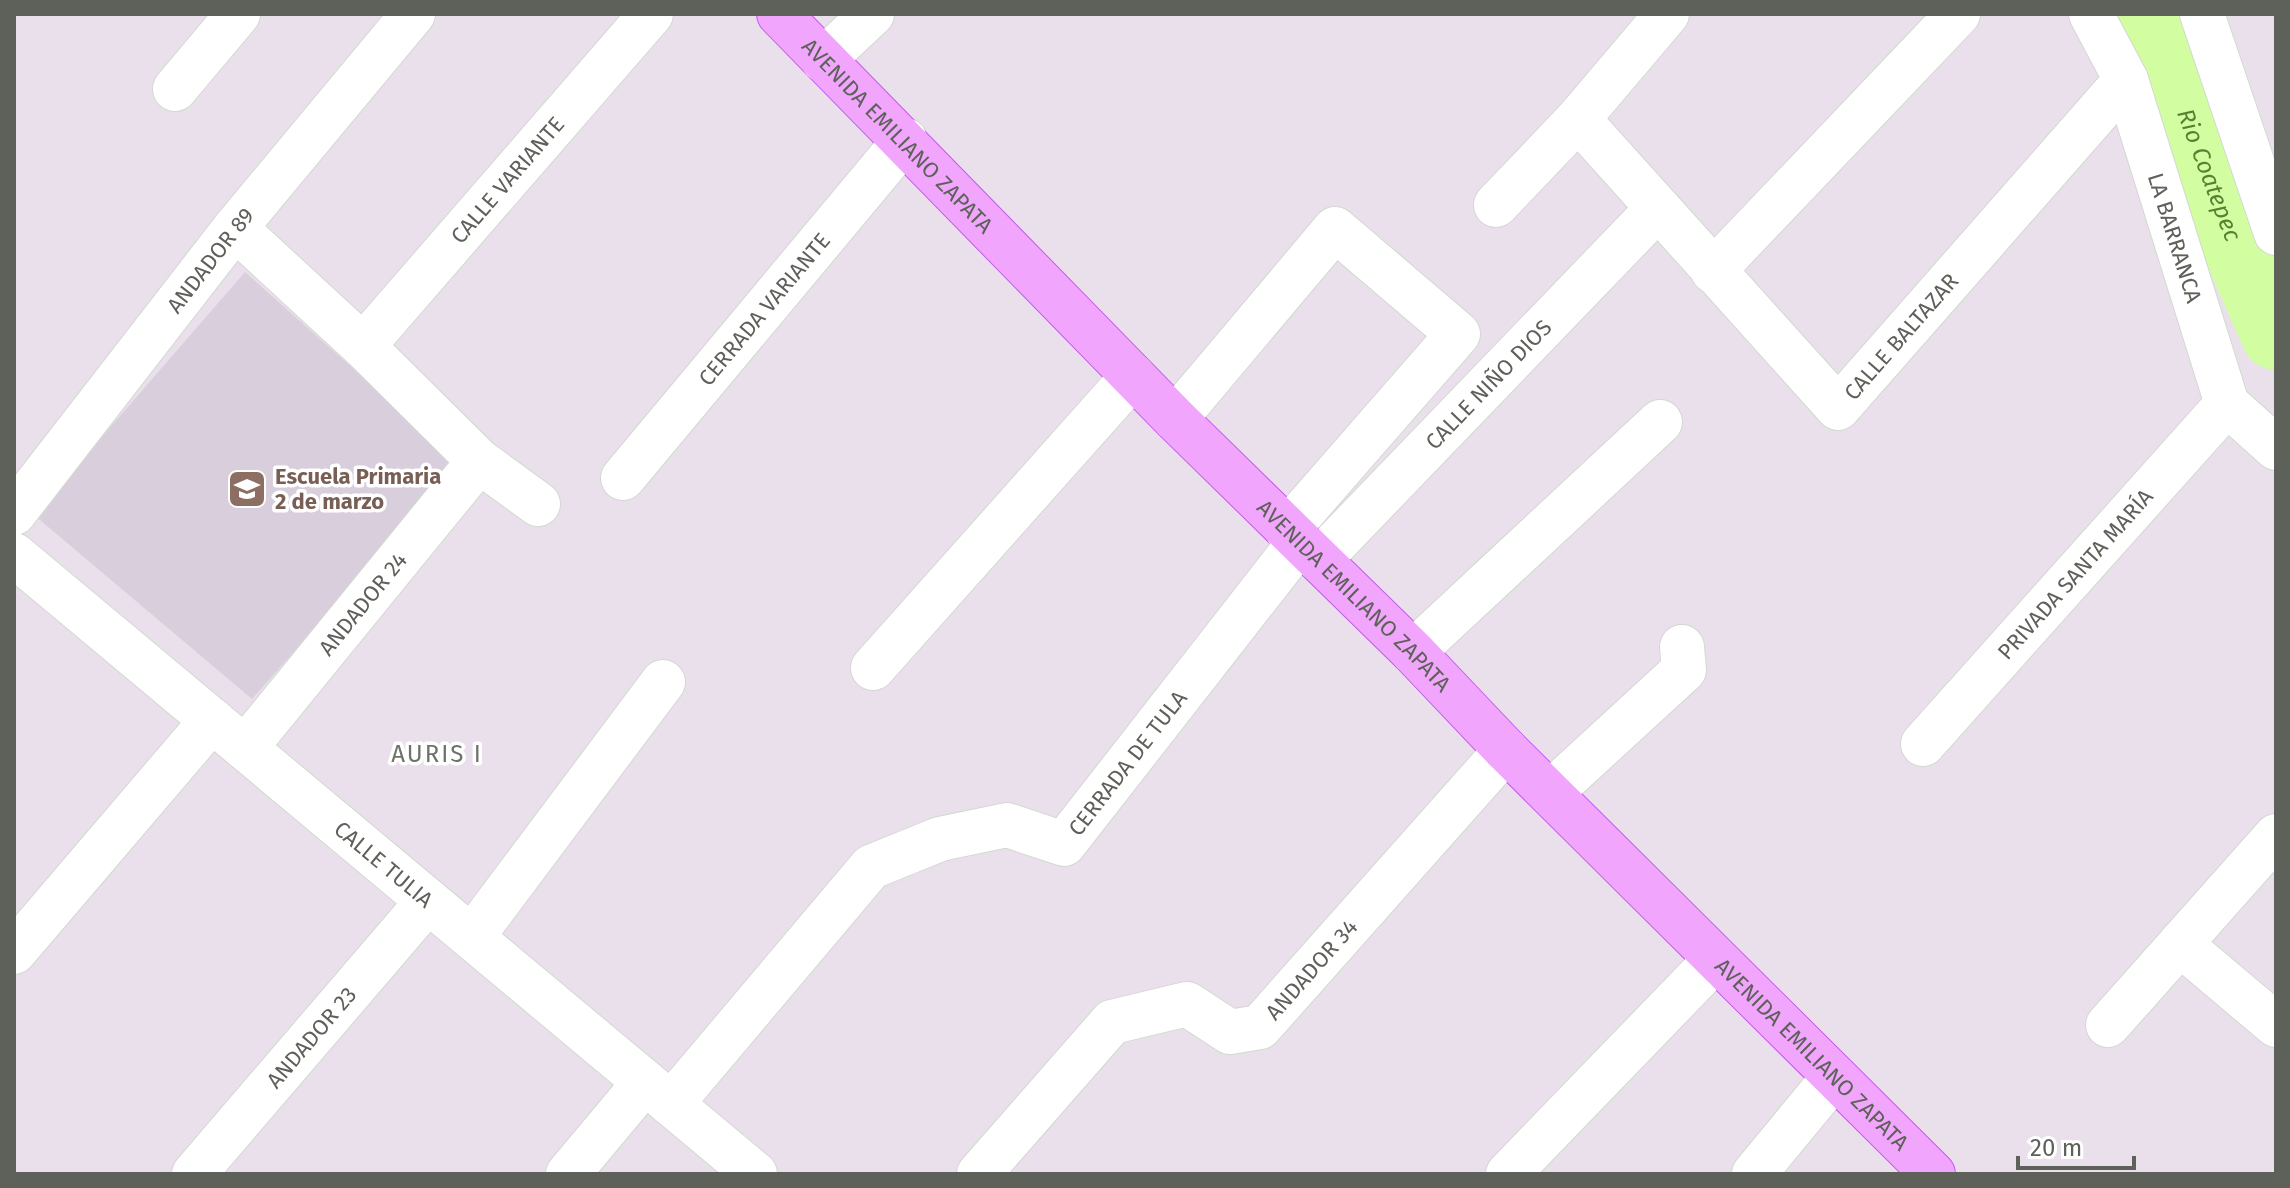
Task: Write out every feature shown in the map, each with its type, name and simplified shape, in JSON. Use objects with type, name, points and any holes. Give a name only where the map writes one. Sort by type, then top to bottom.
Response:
[{"type":"main road","name":"AVENIDA EMILIANO ZAPATA","points":[[779,14],[1175,419],[1413,652],[1506,750],[1933,1174]]},
{"type":"street","points":[[175,89],[238,14]]},
{"type":"street","name":"ANDADOR 89","points":[[14,513],[235,228],[413,14]]},
{"type":"street","name":"CALLE VARIANTE","points":[[363,346],[651,14]]},
{"type":"street","points":[[823,60],[872,14]]},
{"type":"street","points":[[1496,205],[1578,119],[1667,14]]},
{"type":"street","points":[[1713,271],[1958,14]]},
{"type":"street","name":"LA BARRANCA","points":[[2091,14],[2126,80],[2227,404]]},
{"type":"street","points":[[2202,14],[2276,233]]},
{"type":"street","name":"CALLE BALTAZAR","points":[[1578,119],[1838,408],[2126,80]]},
{"type":"street","name":"CERRADA VARIANTE","points":[[623,478],[905,140]]},
{"type":"street","name":"CALLE NIÑO DIOS","points":[[1302,544],[1658,208]]},
{"type":"street","points":[[235,228],[363,346],[479,461],[538,504]]},
{"type":"street","points":[[1175,419],[1335,229],[1458,334],[1302,544]]},
{"type":"street","points":[[873,668],[1133,376]]},
{"type":"street","points":[[2227,404],[2276,448]]},
{"type":"street","name":"PRIVADA SANTA MARÍA","points":[[1923,744],[2227,404]]},
{"type":"street","points":[[1413,652],[1660,422]]},
{"type":"street","name":"ANDADOR 24","points":[[245,748],[479,461]]},
{"type":"street","name":"CERRADA DE TULA","points":[[658,1093],[871,867],[940,839],[1007,825],[1064,844],[1302,544]]},
{"type":"street","name":"CALLE TULIA","points":[[14,555],[755,1174]]},
{"type":"street","points":[[1550,793],[1684,670],[1682,647]]},
{"type":"street","points":[[472,937],[663,682]]},
{"type":"street","points":[[14,952],[212,720]]},
{"type":"street","name":"ANDADOR 34","points":[[979,1174],[1112,1022],[1187,1004],[1230,1032],[1260,1027],[1506,750]]},
{"type":"street","points":[[2108,1025],[2276,836]]},
{"type":"street","name":"ANDADOR 23","points":[[194,1174],[428,901]]},
{"type":"street","points":[[2180,944],[2276,1025]]},
{"type":"street","points":[[1508,1174],[1716,959]]},
{"type":"street","points":[[1754,1174],[1834,1077]]},
{"type":"street","points":[[568,1174],[658,1093]]},
{"type":"shaded area","name":"Escuela Primaria 2 de marzo","points":[[245,272],[460,464],[252,699],[34,515]]},
{"type":"waterway","name":"Rio Coatepec","points":[[2148,14],[2229,228],[2276,335]]},
{"type":"place","name":"Escuela Primaria 2 de marzo","points":[[247,489]]},
{"type":"district","name":"AURIS I","points":[[437,754]]}]
